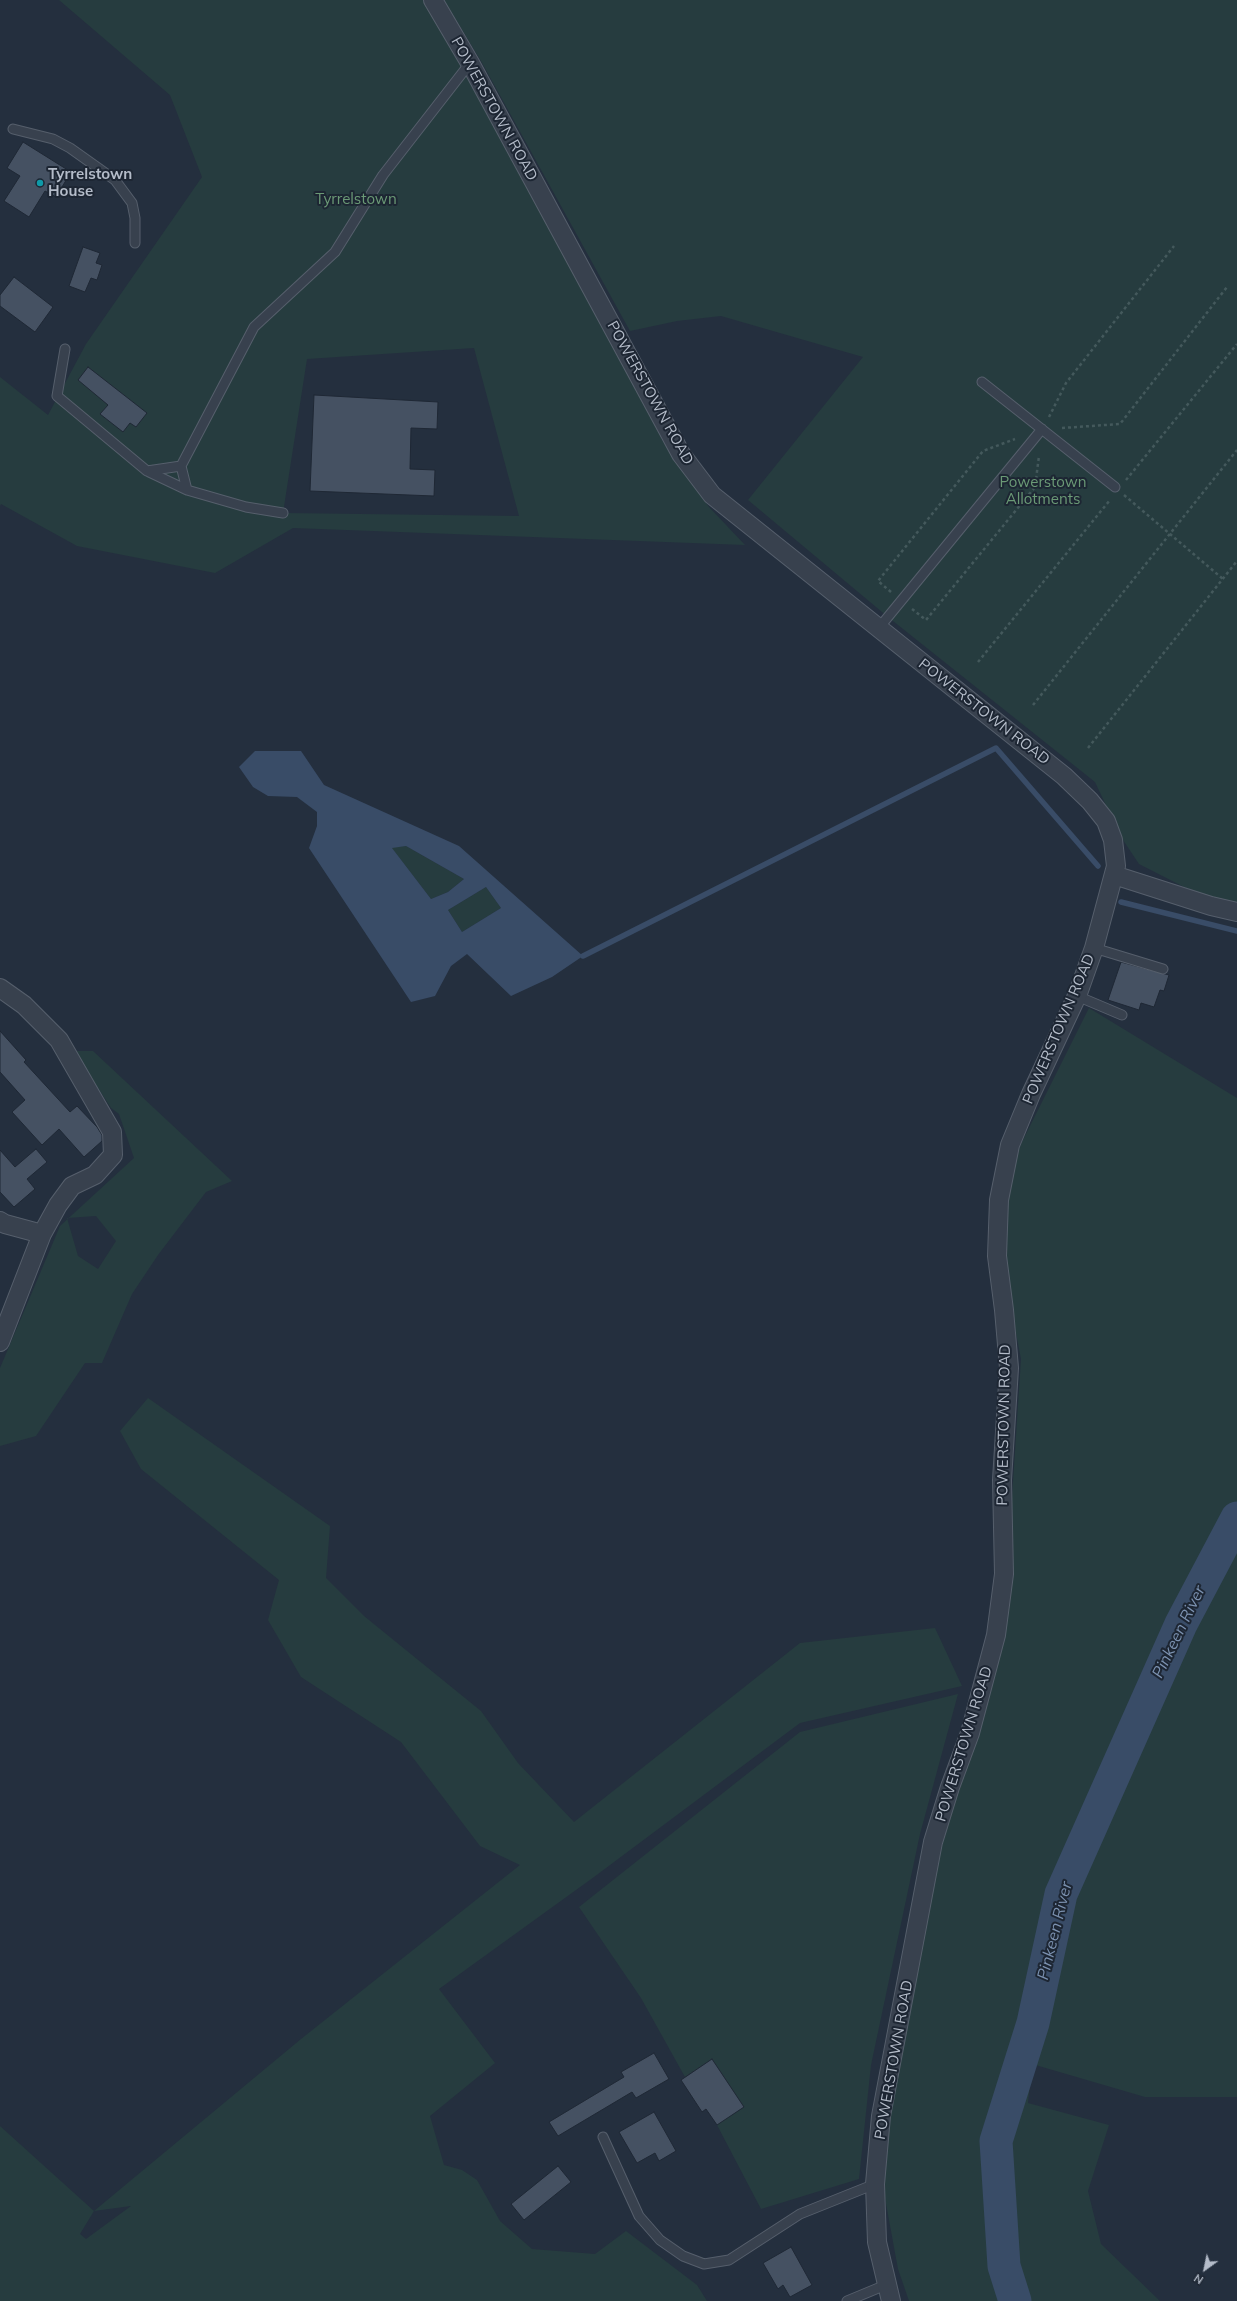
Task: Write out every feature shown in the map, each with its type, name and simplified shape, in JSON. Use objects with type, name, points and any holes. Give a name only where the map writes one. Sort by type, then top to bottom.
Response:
[{"type":"street","name":"POWERSTOWN ROAD","points":[[433,0],[470,63],[681,454],[712,496],[1064,776],[1090,801],[1106,821],[1113,840],[1116,866],[1094,948],[1077,996],[1031,1094],[1010,1145],[999,1200],[997,1256],[1009,1368],[1002,1480],[1004,1574],[996,1635],[970,1733],[950,1787],[933,1842],[881,2116],[875,2184],[877,2242],[890,2293]]},
{"type":"street","points":[[1114,875],[1211,906],[1237,912]]},
{"type":"street","points":[[0,988],[24,1005],[59,1040],[112,1132],[113,1155],[94,1174],[72,1186],[58,1205],[42,1234],[0,1342]]},
{"type":"street","points":[[0,1221],[5,1224],[42,1234]]},
{"type":"lane","points":[[186,490],[181,466],[254,327],[335,252],[383,175],[470,63]]},
{"type":"lane","points":[[13,129],[53,139],[76,152],[115,180],[132,203],[135,218],[135,243]]},
{"type":"lane","points":[[65,349],[57,396],[147,471],[186,490],[246,507],[283,513]]},
{"type":"lane","points":[[982,382],[1117,489]]},
{"type":"lane","points":[[878,629],[1042,429]]},
{"type":"lane","points":[[147,471],[181,466]]},
{"type":"lane","points":[[1094,948],[1163,969]]},
{"type":"lane","points":[[1077,996],[1122,1015]]},
{"type":"lane","points":[[602,2137],[639,2216],[660,2240],[683,2256],[704,2264],[729,2260],[800,2214],[875,2184]]},
{"type":"lane","points":[[847,2301],[890,2293]]},
{"type":"path","points":[[1174,246],[1066,383],[1042,429],[1035,487],[926,620],[878,581],[983,451],[1042,429],[1120,424],[1227,287]]},
{"type":"path","points":[[978,662],[1117,489],[1237,344]]},
{"type":"path","points":[[1033,705],[1237,450]]},
{"type":"path","points":[[1117,489],[1223,579]]},
{"type":"path","points":[[1088,748],[1237,561]]},
{"type":"green space","name":"Tyrrelstown","points":[[59,0],[423,0],[617,342],[662,440],[709,507],[745,545],[293,528],[215,573],[77,546],[1,504],[0,506],[0,377],[48,415],[86,344],[202,177],[170,95]],"holes":[[[474,348],[519,516],[283,513],[307,359]]]},
{"type":"green space","name":"Powerstown Allotments","points":[[444,0],[1237,0],[1237,907],[1184,887],[1139,864],[1121,837],[1095,782],[888,617],[748,500],[863,357],[721,316],[677,321],[630,331],[481,61]]},
{"type":"green space","points":[[406,846],[464,879],[448,892],[431,899],[391,847]]},
{"type":"green space","points":[[486,887],[501,908],[462,932],[448,910]]},
{"type":"green space","points":[[1089,1008],[1237,1098],[1237,2097],[1145,2097],[1032,2064],[1028,2103],[1109,2125],[1088,2191],[1101,2244],[1160,2301],[909,2301],[898,2269],[882,2182],[887,2122],[943,1840],[1003,1636],[1021,1359],[1001,1255],[1006,1192],[1021,1144]]},
{"type":"green space","points":[[74,1051],[93,1051],[232,1181],[206,1192],[158,1255],[132,1294],[102,1363],[85,1363],[36,1436],[0,1446],[0,1368],[60,1226],[67,1219],[78,1256],[98,1269],[116,1241],[96,1216],[69,1218],[134,1158],[119,1114],[111,1108]]},
{"type":"green space","points":[[148,1398],[330,1526],[326,1578],[364,1616],[481,1711],[518,1763],[574,1822],[800,1643],[935,1628],[962,1686],[800,1723],[594,1877],[439,1989],[495,2063],[430,2116],[444,2165],[462,2170],[477,2180],[500,2221],[532,2249],[595,2254],[626,2231],[697,2285],[707,2301],[0,2301],[0,2126],[94,2211],[301,2039],[520,1865],[480,1846],[401,1742],[301,1677],[268,1620],[279,1580],[141,1469],[120,1431]],"holes":[[[131,2206],[86,2239],[80,2234],[94,2211]]]},
{"type":"green space","points":[[958,1694],[920,1834],[871,2065],[859,2179],[761,2209],[717,2125],[744,2107],[712,2059],[685,2077],[641,1998],[579,1907],[800,1732]]},
{"type":"water","points":[[255,751],[301,751],[324,785],[459,846],[583,956],[552,977],[511,996],[467,954],[451,966],[435,996],[411,1002],[309,848],[317,826],[317,812],[297,797],[268,796],[253,787],[239,767]],"holes":[[[406,846],[464,879],[448,892],[431,899],[392,848]],[[486,887],[501,908],[462,932],[448,910]]]},
{"type":"building","name":"Tyrrelstown House","points":[[23,142],[71,172],[56,197],[45,191],[29,217],[4,201],[20,176],[7,168]]},
{"type":"building","points":[[83,247],[100,253],[96,263],[102,265],[97,280],[91,278],[85,292],[69,286]]},
{"type":"building","points":[[14,277],[53,307],[35,332],[0,306],[0,295]]},
{"type":"building","points":[[88,367],[147,413],[136,427],[130,423],[123,432],[100,414],[108,405],[78,380]]},
{"type":"building","points":[[314,395],[438,402],[437,429],[411,428],[410,469],[435,470],[434,496],[310,491]]},
{"type":"building","points":[[1121,962],[1169,975],[1164,991],[1160,990],[1154,1007],[1141,1003],[1139,1010],[1108,1000]]},
{"type":"building","points":[[0,1031],[26,1060],[24,1062],[70,1112],[77,1106],[97,1127],[102,1135],[102,1141],[84,1157],[59,1129],[42,1145],[12,1112],[25,1100],[0,1072]]},
{"type":"building","points":[[36,1149],[47,1162],[27,1179],[35,1189],[14,1207],[0,1192],[0,1150],[15,1167]]},
{"type":"building","points":[[654,2053],[669,2079],[636,2098],[632,2092],[558,2136],[549,2122],[624,2077],[621,2072]]},
{"type":"building","points":[[712,2059],[744,2107],[717,2125],[706,2109],[702,2112],[681,2080]]},
{"type":"building","points":[[654,2112],[676,2151],[659,2161],[655,2153],[637,2163],[619,2132]]},
{"type":"building","points":[[558,2166],[571,2182],[524,2220],[511,2204]]},
{"type":"building","points":[[791,2247],[812,2285],[790,2297],[783,2285],[778,2289],[763,2263]]},
{"type":"waterway","points":[[583,956],[996,748],[1098,866]]},
{"type":"waterway","points":[[1121,902],[1237,931]]},
{"type":"waterway","name":"Pinkeen River","points":[[1015,2301],[1004,2266],[996,2141],[1033,2023],[1061,1894],[1181,1624],[1237,1518]]},
{"type":"place","name":"Tyrrelstown House","points":[[40,183]]}]
